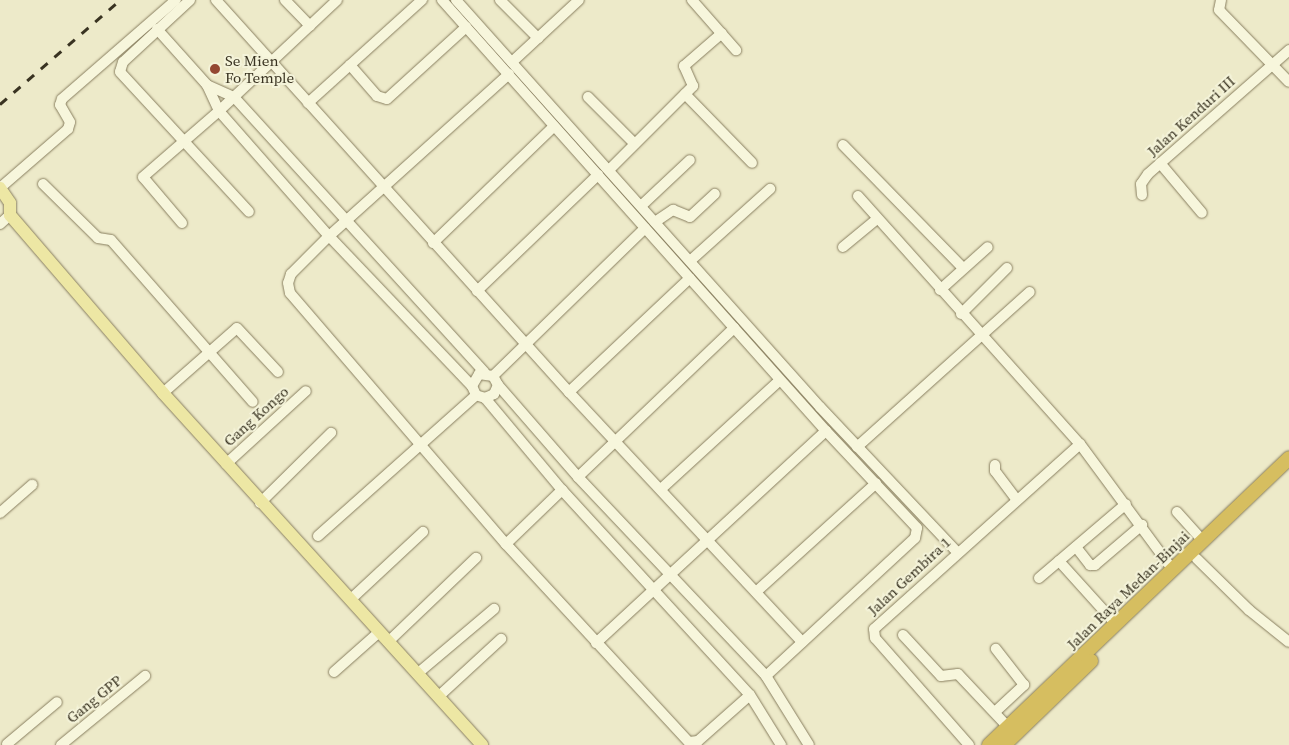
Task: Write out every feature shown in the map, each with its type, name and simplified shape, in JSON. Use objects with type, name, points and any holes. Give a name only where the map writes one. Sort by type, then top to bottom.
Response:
[{"type":"highway","name":"Jalan Raya Medan-Binjai","points":[[989,745],[1289,458]]},
{"type":"highway","name":"Jalan Raya Medan-Binjai","points":[[1004,745],[1289,470]]},
{"type":"main road","points":[[0,188],[10,203],[10,215],[163,393],[260,503],[482,745]]},
{"type":"street","points":[[0,188],[68,129],[70,122],[60,105],[62,99],[176,0]]},
{"type":"street","points":[[190,0],[123,62],[120,72],[249,212]]},
{"type":"street","points":[[216,0],[526,345],[661,489],[707,542],[802,642]]},
{"type":"street","points":[[285,0],[310,26]]},
{"type":"street","points":[[182,223],[143,178],[219,111],[337,0]]},
{"type":"street","points":[[308,103],[422,0]]},
{"type":"street","points":[[442,0],[826,432],[916,527],[917,534],[766,676]]},
{"type":"street","points":[[456,0],[857,447],[957,552]]},
{"type":"street","points":[[500,0],[538,38]]},
{"type":"street","points":[[692,0],[736,50]]},
{"type":"street","points":[[1221,0],[1219,10],[1289,82]]},
{"type":"street","points":[[512,62],[575,1]]},
{"type":"street","points":[[350,65],[377,96],[387,99],[466,27]]},
{"type":"street","points":[[157,29],[207,85],[219,111],[329,236],[478,393],[562,490],[750,695],[782,745]]},
{"type":"street","points":[[609,170],[686,94],[693,84],[684,66],[722,33]]},
{"type":"street","name":"Jalan Kenduri III","points":[[1142,195],[1143,180],[1160,163],[1289,50]]},
{"type":"street","points":[[509,74],[329,236],[291,274],[290,293],[506,544],[691,743],[698,741],[750,695]]},
{"type":"street","points":[[207,85],[234,97],[345,221],[492,378],[578,477],[672,574],[766,676],[809,745]]},
{"type":"street","points":[[686,94],[752,163]]},
{"type":"street","points":[[588,97],[635,144]]},
{"type":"street","points":[[434,243],[554,126]]},
{"type":"street","points":[[843,145],[962,267]]},
{"type":"street","points":[[641,206],[690,160]]},
{"type":"street","points":[[1160,163],[1202,213]]},
{"type":"street","points":[[477,291],[598,175]]},
{"type":"street","points":[[43,184],[98,238],[111,240],[253,402]]},
{"type":"street","points":[[690,261],[770,189]]},
{"type":"street","points":[[655,222],[673,210],[690,217],[715,194]]},
{"type":"street","points":[[858,196],[940,290],[1080,444],[1142,525],[1173,570]]},
{"type":"street","points":[[0,224],[10,215]]},
{"type":"street","points":[[843,247],[877,219]]},
{"type":"street","points":[[478,393],[475,377],[492,378],[645,228]]},
{"type":"street","points":[[940,290],[962,267],[988,247]]},
{"type":"street","points":[[962,314],[1007,268]]},
{"type":"street","points":[[569,392],[690,278]]},
{"type":"street","points":[[857,447],[1030,292]]},
{"type":"street","points":[[163,393],[232,330],[238,328],[278,372]]},
{"type":"street","points":[[578,477],[734,328]]},
{"type":"street","points":[[318,536],[421,446],[478,393],[494,394],[492,378]]},
{"type":"street","points":[[661,489],[780,380]]},
{"type":"street","name":"Gang Kongo","points":[[226,464],[306,391]]},
{"type":"street","points":[[596,643],[826,432]]},
{"type":"street","points":[[260,503],[330,433]]},
{"type":"street","name":"Jalan Gembira 1","points":[[969,745],[874,635],[876,626],[1080,444]]},
{"type":"street","points":[[995,465],[995,471],[1017,500]]},
{"type":"street","points":[[756,592],[876,484]]},
{"type":"street","points":[[0,513],[32,485]]},
{"type":"street","points":[[506,544],[562,490]]},
{"type":"street","points":[[1039,578],[1126,504]]},
{"type":"street","points":[[1177,512],[1203,541]]},
{"type":"street","points":[[1076,547],[1090,565],[1095,565],[1142,525]]},
{"type":"street","points":[[350,600],[424,532]]},
{"type":"street","points":[[388,642],[476,558]]},
{"type":"street","points":[[1196,558],[1250,610],[1289,642]]},
{"type":"street","points":[[1059,561],[1116,624]]},
{"type":"street","points":[[417,674],[494,609]]},
{"type":"street","points":[[334,672],[379,632]]},
{"type":"street","points":[[903,635],[941,676],[958,674],[1008,727]]},
{"type":"street","points":[[438,697],[501,640]]},
{"type":"street","points":[[995,712],[1024,685],[996,649]]},
{"type":"street","name":"Gang GPP","points":[[61,745],[145,676]]},
{"type":"street","points":[[5,742],[58,702]]},
{"type":"railway","points":[[0,104],[120,0]]},
{"type":"place","name":"Se Mien Fo Temple","points":[[215,69]]}]
